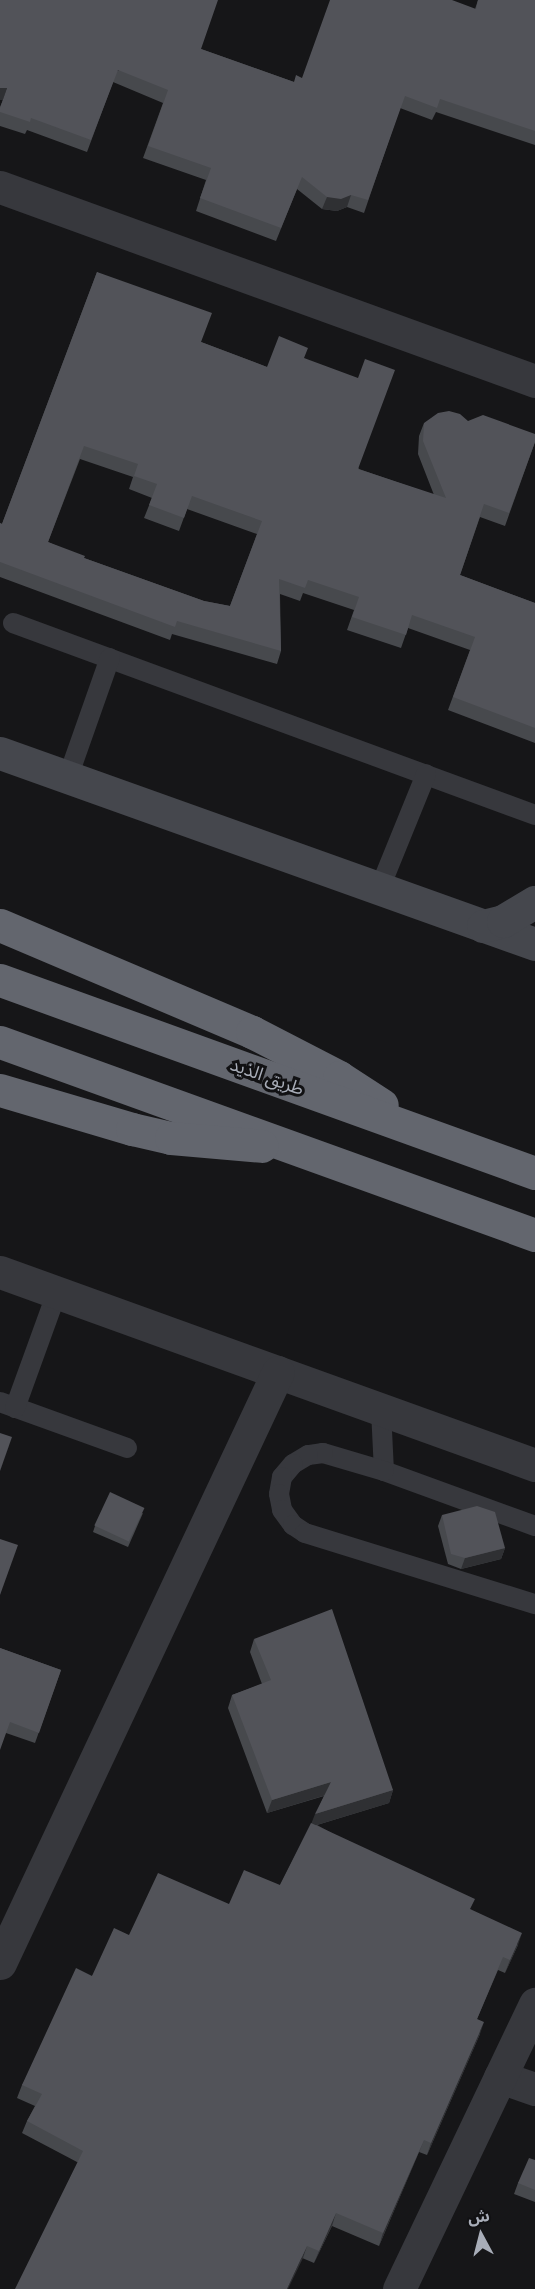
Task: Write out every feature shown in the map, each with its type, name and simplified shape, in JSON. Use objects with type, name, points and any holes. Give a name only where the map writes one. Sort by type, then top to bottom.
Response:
[{"type":"highway","points":[[0,925],[296,1053],[339,1077],[420,1132]]},
{"type":"highway","name":"طريق الذيد","points":[[0,980],[535,1173]]},
{"type":"highway","points":[[0,1042],[535,1235]]},
{"type":"highway","points":[[0,1090],[171,1138],[250,1147],[291,1146]]},
{"type":"street","points":[[0,188],[535,381]]},
{"type":"street","points":[[0,753],[535,944]]},
{"type":"street","points":[[483,926],[503,921],[535,902]]},
{"type":"street","points":[[0,1272],[535,1465]]},
{"type":"street","points":[[0,1963],[12,1906],[278,1372]]},
{"type":"street","points":[[399,2289],[535,2004]]},
{"type":"street","points":[[500,2077],[535,2090]]},
{"type":"lane","points":[[13,623],[535,815]]},
{"type":"lane","points":[[68,777],[110,658]]},
{"type":"lane","points":[[379,890],[426,774]]},
{"type":"lane","points":[[57,1292],[8,1405],[127,1448]]},
{"type":"lane","points":[[381,1410],[384,1471]]},
{"type":"lane","points":[[535,1526],[384,1471],[340,1456],[323,1453],[308,1455],[293,1464],[282,1477],[279,1494],[282,1510],[293,1525],[305,1533],[535,1604]]},
{"type":"building","points":[[0,0],[218,0],[201,49],[294,82],[296,75],[302,78],[330,0],[452,0],[476,9],[478,0],[535,0],[535,131],[440,99],[437,108],[405,96],[368,200],[351,195],[341,199],[327,197],[302,177],[281,228],[200,198],[211,168],[148,146],[168,90],[118,70],[91,140],[31,118],[30,122],[0,112],[7,88],[0,88]]},
{"type":"building","points":[[97,272],[212,313],[201,342],[267,367],[279,336],[308,348],[304,358],[358,378],[365,359],[395,370],[358,469],[446,498],[423,441],[424,423],[438,413],[449,411],[460,414],[468,421],[483,415],[535,434],[535,442],[509,513],[484,504],[460,575],[535,603],[535,728],[453,697],[475,637],[412,615],[406,635],[352,617],[359,597],[308,580],[305,588],[279,579],[281,651],[177,621],[175,627],[0,562],[0,523],[2,524]],"holes":[[[84,446],[138,464],[134,476],[157,484],[149,505],[184,518],[192,496],[262,521],[230,606],[204,601],[84,558],[85,556],[48,542]]]},
{"type":"building","points":[[0,1433],[12,1437],[0,1471]]},
{"type":"building","points":[[110,1492],[144,1508],[129,1542],[94,1526]]},
{"type":"building","points":[[477,1506],[495,1512],[505,1548],[465,1558],[451,1554],[442,1515]]},
{"type":"building","points":[[0,1539],[18,1545],[0,1595]]},
{"type":"building","points":[[332,1609],[393,1790],[315,1814],[331,1782],[272,1800],[232,1695],[271,1680],[254,1639]]},
{"type":"building","points":[[0,1648],[61,1670],[39,1733],[10,1722],[0,1750]]},
{"type":"building","points":[[311,1823],[475,1899],[470,1909],[522,1933],[510,1960],[503,1957],[477,2019],[484,2022],[431,2143],[424,2140],[383,2233],[336,2213],[319,2251],[307,2246],[287,2289],[15,2289],[83,2151],[27,2121],[42,2094],[22,2085],[76,1968],[92,1976],[114,1928],[129,1935],[158,1873],[229,1904],[244,1870],[280,1885]]},
{"type":"building","points":[[529,2158],[535,2160],[535,2190],[518,2183]]}]
